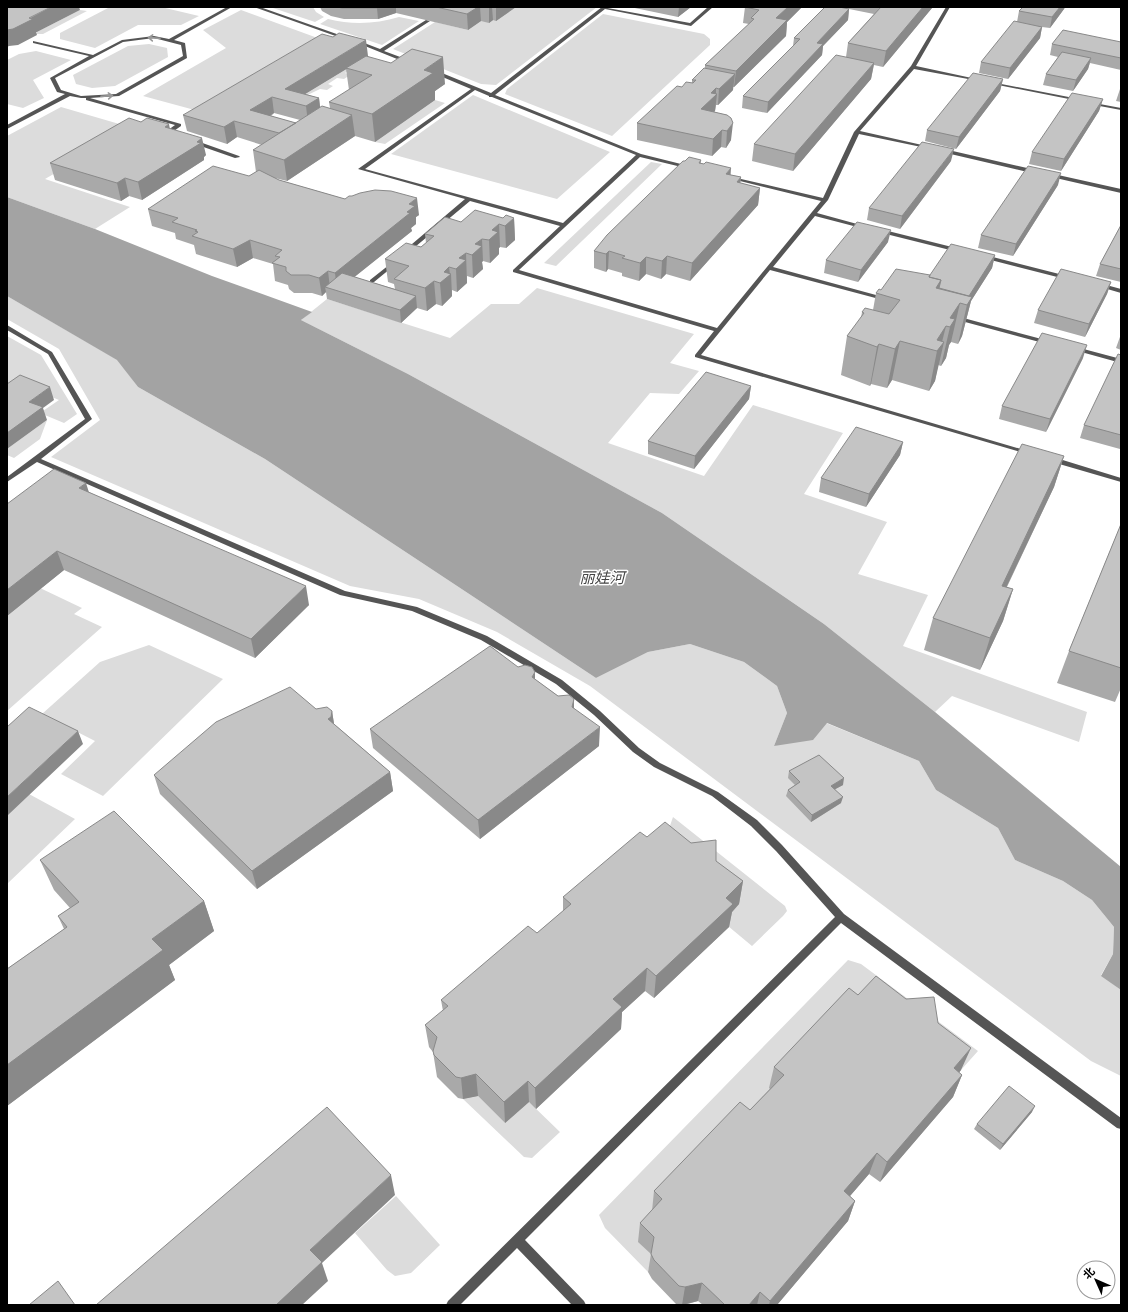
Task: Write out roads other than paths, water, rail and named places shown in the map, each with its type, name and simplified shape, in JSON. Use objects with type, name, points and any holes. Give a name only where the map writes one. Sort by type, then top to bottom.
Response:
[{"type":"lane","points":[[169,41],[230,7]]},
{"type":"lane","points":[[256,7],[417,65]]},
{"type":"lane","points":[[491,96],[604,8],[691,25],[711,7]]},
{"type":"lane","points":[[948,7],[913,66],[857,132],[825,200],[697,356],[1038,455]]},
{"type":"lane","points":[[381,51],[428,21]]},
{"type":"lane","points":[[81,97],[117,95],[185,57],[183,44],[154,37],[122,41],[52,78],[59,91],[179,125],[167,133],[174,135]]},
{"type":"lane","points":[[35,42],[93,56]]},
{"type":"lane","points":[[913,66],[983,81]]},
{"type":"lane","points":[[431,71],[639,155],[693,168]]},
{"type":"lane","points":[[990,82],[1121,109]]},
{"type":"lane","points":[[474,88],[361,169],[564,225]]},
{"type":"lane","points":[[7,127],[69,94]]},
{"type":"lane","points":[[857,132],[1121,191]]},
{"type":"lane","points":[[188,140],[237,157]]},
{"type":"lane","points":[[639,155],[515,271],[717,330]]},
{"type":"lane","points":[[724,175],[825,200]]},
{"type":"lane","points":[[402,256],[469,199]]},
{"type":"lane","points":[[813,214],[967,252]]},
{"type":"lane","points":[[975,254],[1075,279]]},
{"type":"lane","points":[[372,282],[396,261]]},
{"type":"lane","points":[[769,268],[892,301]]},
{"type":"lane","points":[[1090,283],[1121,291]]},
{"type":"lane","points":[[953,317],[1052,343]]},
{"type":"lane","points":[[7,327],[50,353],[89,419],[7,480]]},
{"type":"lane","points":[[1068,347],[1121,361]]},
{"type":"lane","points":[[1045,458],[1121,480]]},
{"type":"lane","points":[[36,459],[343,593],[414,609],[484,638],[559,682],[597,713],[636,750],[657,765],[715,794],[754,823],[779,848],[841,918],[1121,1124]]},
{"type":"lane","points":[[452,1305],[841,918]]},
{"type":"lane","points":[[517,1240],[580,1305]]},
{"type":"water","name":"丽娃河","points":[[7,197],[95,229],[212,276],[312,312],[301,320],[408,374],[662,513],[824,624],[935,712],[1121,867],[1121,990],[1101,976],[1113,954],[1114,927],[1092,900],[1063,881],[1015,860],[998,828],[936,790],[919,761],[827,723],[813,740],[774,746],[787,713],[777,686],[744,662],[690,644],[648,652],[596,678],[265,459],[138,387],[117,360],[7,296]]}]
